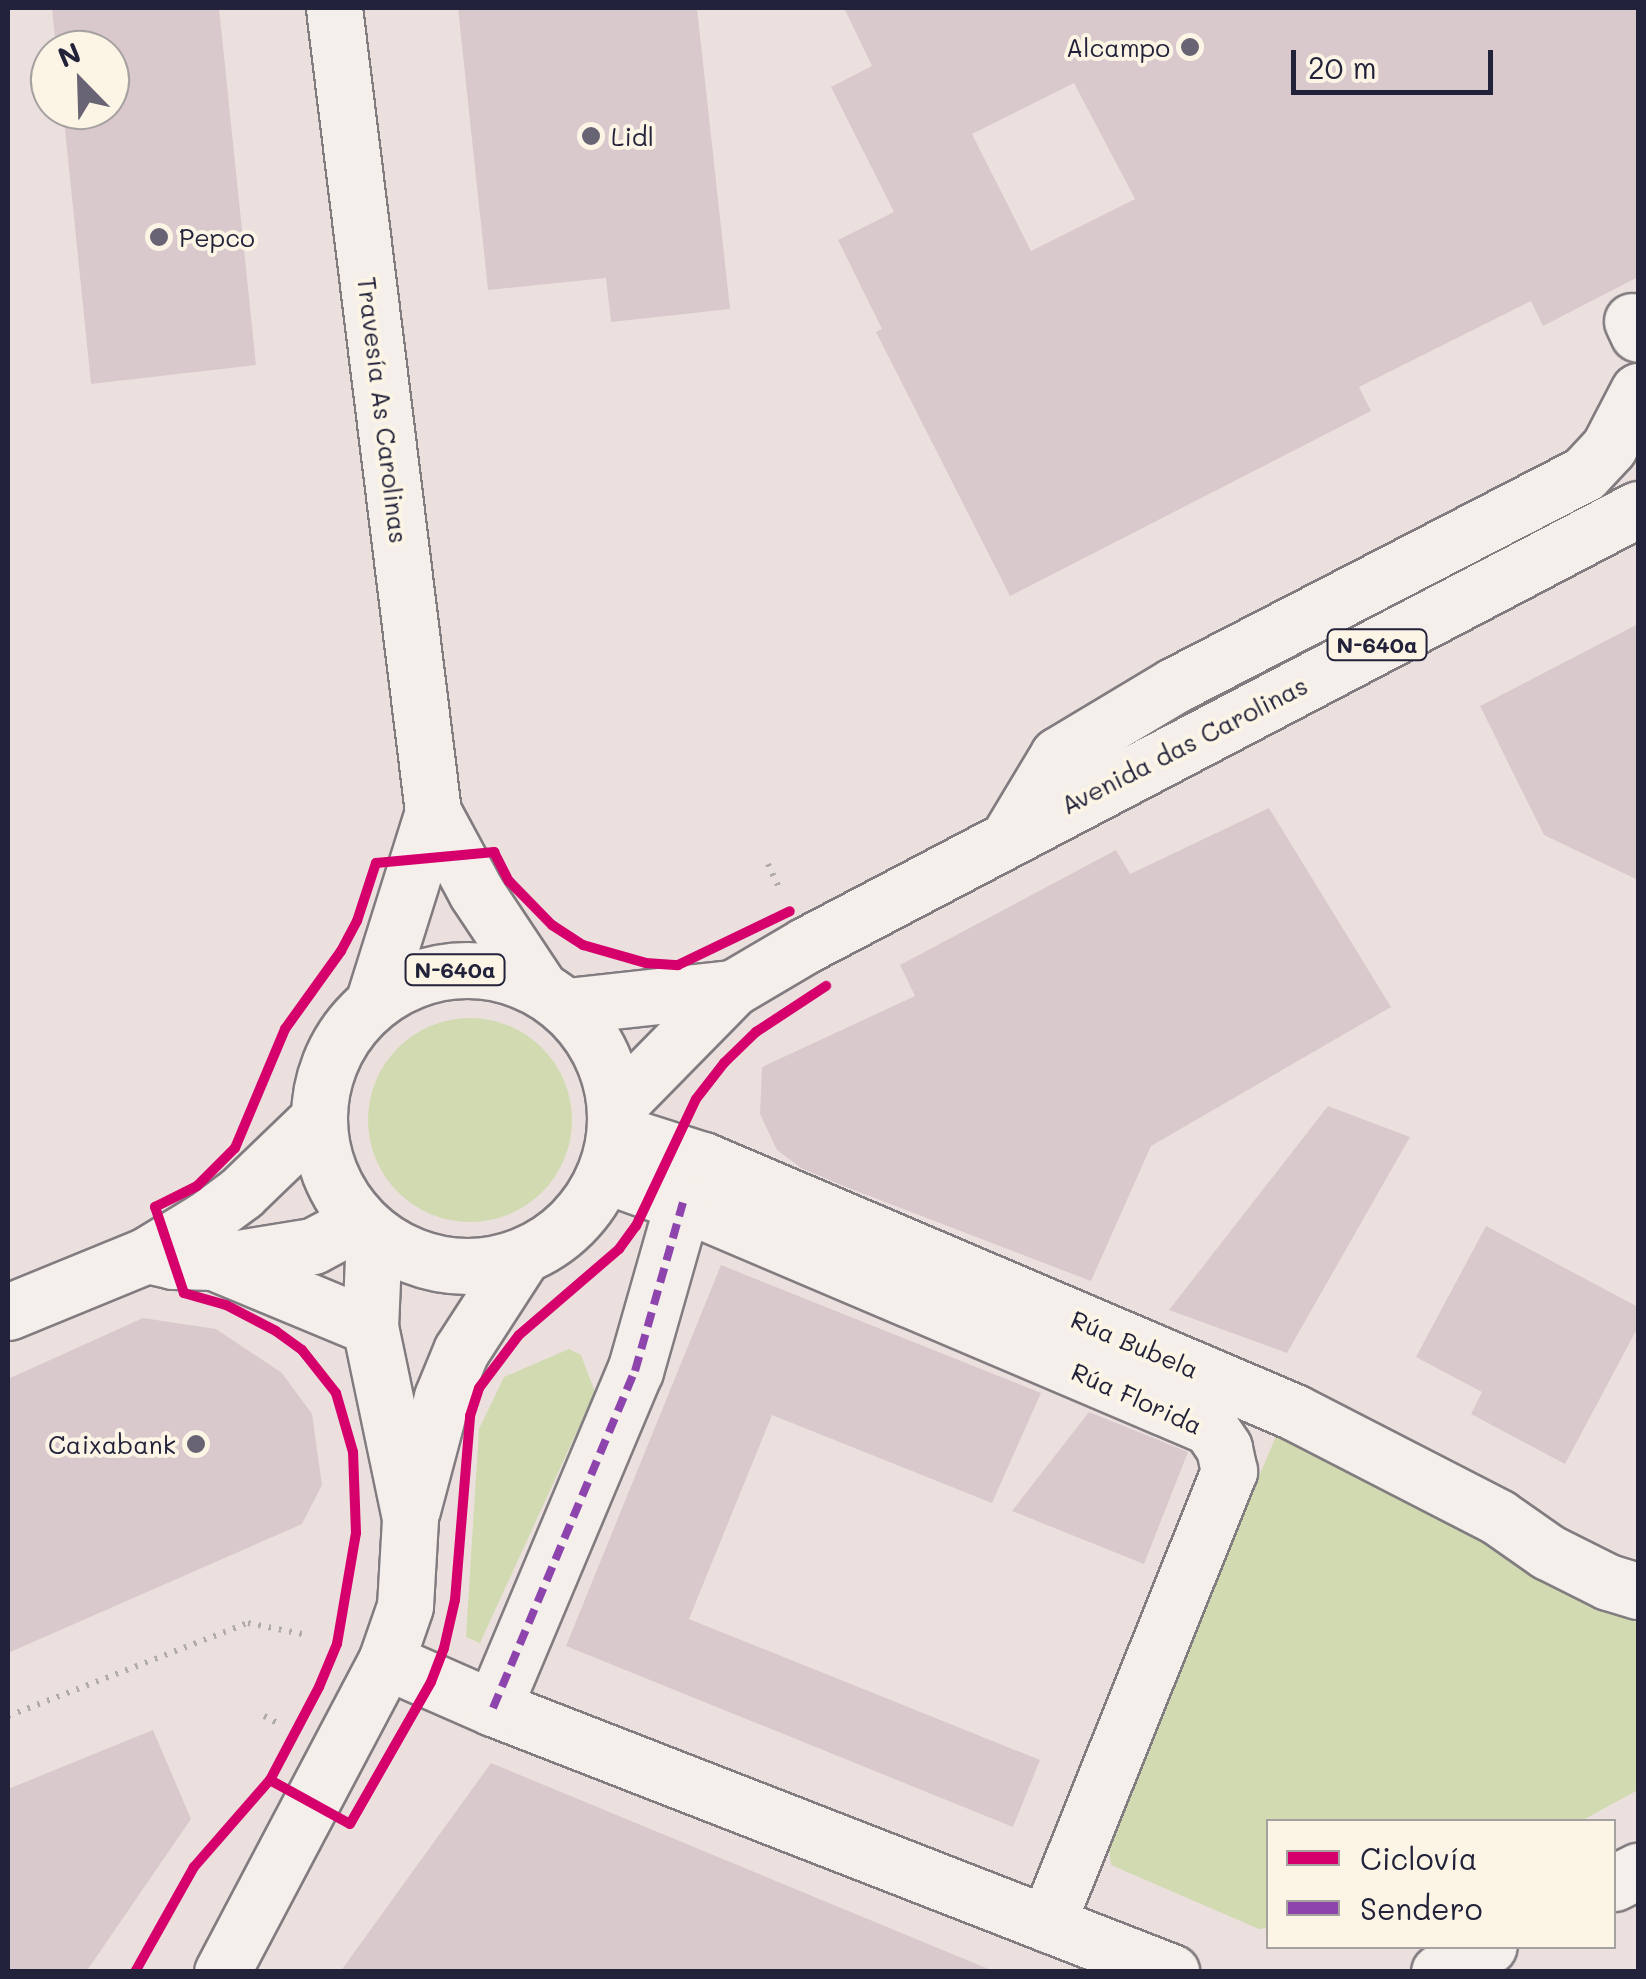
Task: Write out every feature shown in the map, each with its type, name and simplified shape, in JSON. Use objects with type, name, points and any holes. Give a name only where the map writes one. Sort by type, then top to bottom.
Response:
[{"type":"street","name":"Travesía As Carolinas","points":[[334,8],[433,812]]},
{"type":"street","points":[[1010,835],[1058,754],[1175,685],[1584,474],[1609,447],[1638,391]]},
{"type":"street","name":"Avenida das Carolinas","points":[[733,988],[1010,835],[1638,509]]},
{"type":"street","points":[[433,812],[476,892],[553,996],[594,1035],[610,1067],[612,1138]]},
{"type":"street","points":[[374,1000],[402,898],[433,812]]},
{"type":"street","name":"N-640a","points":[[460,969],[504,973],[553,996],[733,988],[612,1138],[564,1230],[523,1255],[480,1266],[444,1268],[410,1257],[366,1230],[324,1156],[318,1119],[324,1077],[345,1032],[374,1000],[418,977],[460,969]]},
{"type":"street","points":[[8,1312],[147,1255],[240,1193],[318,1119]]},
{"type":"street","name":"Rúa Florida","points":[[612,1138],[683,1202],[1210,1427],[1224,1448],[1229,1471],[1047,1924]]},
{"type":"street","name":"Rúa Bubela","points":[[612,1138],[721,1167],[1294,1412],[1498,1517],[1548,1552],[1608,1582],[1638,1591]]},
{"type":"street","points":[[494,1708],[635,1371],[683,1202]]},
{"type":"street","points":[[147,1255],[214,1262],[313,1246],[366,1230],[370,1327],[410,1518]]},
{"type":"street","points":[[222,1972],[386,1661],[405,1606],[410,1518],[442,1397],[461,1351],[523,1255]]},
{"type":"street","points":[[214,1262],[370,1327]]},
{"type":"street","points":[[386,1661],[494,1708],[1171,1972]]},
{"type":"street","points":[[1439,1972],[1482,1949]]},
{"type":"path","points":[[8,1716],[248,1624],[302,1634]]},
{"type":"green space","points":[[470,1018],[509,1026],[542,1048],[564,1081],[572,1120],[564,1159],[542,1192],[509,1214],[470,1222],[431,1214],[398,1192],[376,1159],[368,1120],[376,1081],[398,1048],[431,1026]]},
{"type":"green space","points":[[569,1349],[581,1355],[595,1392],[480,1643],[466,1637],[479,1429],[504,1377]]},
{"type":"green space","points":[[1277,1434],[1477,1529],[1515,1566],[1638,1623],[1638,1790],[1585,1819],[1266,1819],[1266,1928],[1259,1929],[1111,1865],[1107,1832]]},
{"type":"building","name":"Pepco","points":[[52,8],[219,8],[256,365],[91,384],[65,130],[130,130],[130,30],[54,30]]},
{"type":"building","name":"Lidl","points":[[458,8],[697,8],[730,309],[611,322],[606,278],[488,290]]},
{"type":"building","points":[[844,8],[1638,8],[1638,277],[1543,326],[1531,301],[1359,387],[1371,411],[1010,596],[876,332],[882,329],[838,240],[894,212],[831,87],[872,66]],"holes":[[[1074,83],[1135,199],[1031,251],[972,134]]]},
{"type":"building","points":[[1638,624],[1638,880],[1544,835],[1480,706]]},
{"type":"building","points":[[1269,808],[1391,1007],[1151,1146],[1091,1281],[846,1187],[801,1168],[777,1150],[760,1114],[762,1067],[915,996],[900,965],[1116,850],[1130,874]]},
{"type":"building","points":[[1328,1106],[1410,1137],[1287,1353],[1169,1310]]},
{"type":"building","points":[[1486,1226],[1638,1307],[1638,1327],[1565,1464],[1471,1414],[1482,1392],[1416,1357]]},
{"type":"building","points":[[721,1265],[1041,1393],[992,1503],[772,1415],[689,1619],[1040,1760],[1013,1827],[566,1646]]},
{"type":"building","points":[[143,1318],[216,1329],[282,1373],[312,1414],[322,1485],[302,1524],[8,1653],[8,1379]]},
{"type":"building","points":[[1089,1412],[1188,1452],[1144,1564],[1012,1511]]},
{"type":"building","points":[[153,1730],[191,1819],[86,1972],[8,1972],[8,1789]]},
{"type":"building","points":[[491,1763],[991,1970],[991,1972],[340,1972]]},
{"type":"marked path","points":[[493,1708],[635,1371],[683,1203]]},
{"type":"cycle path","points":[[135,1972],[194,1867],[270,1780],[319,1687],[337,1644],[356,1533],[353,1452],[336,1393],[302,1350],[276,1331],[226,1305],[184,1293],[155,1207],[197,1186],[235,1148],[285,1029],[341,951],[357,921],[376,863],[494,852],[509,881],[552,925],[583,945],[646,963],[678,965],[790,911]]},
{"type":"cycle path","points":[[270,1780],[350,1824],[431,1682],[444,1648],[455,1600],[470,1416],[479,1388],[519,1335],[619,1249],[636,1226],[696,1099],[724,1063],[756,1032],[826,986]]},
{"type":"place","name":"Alcampo","points":[[1190,47]]},
{"type":"place","name":"Lidl","points":[[591,136]]},
{"type":"place","name":"Pepco","points":[[159,237]]},
{"type":"place","name":"Caixabank","points":[[196,1444]]}]
